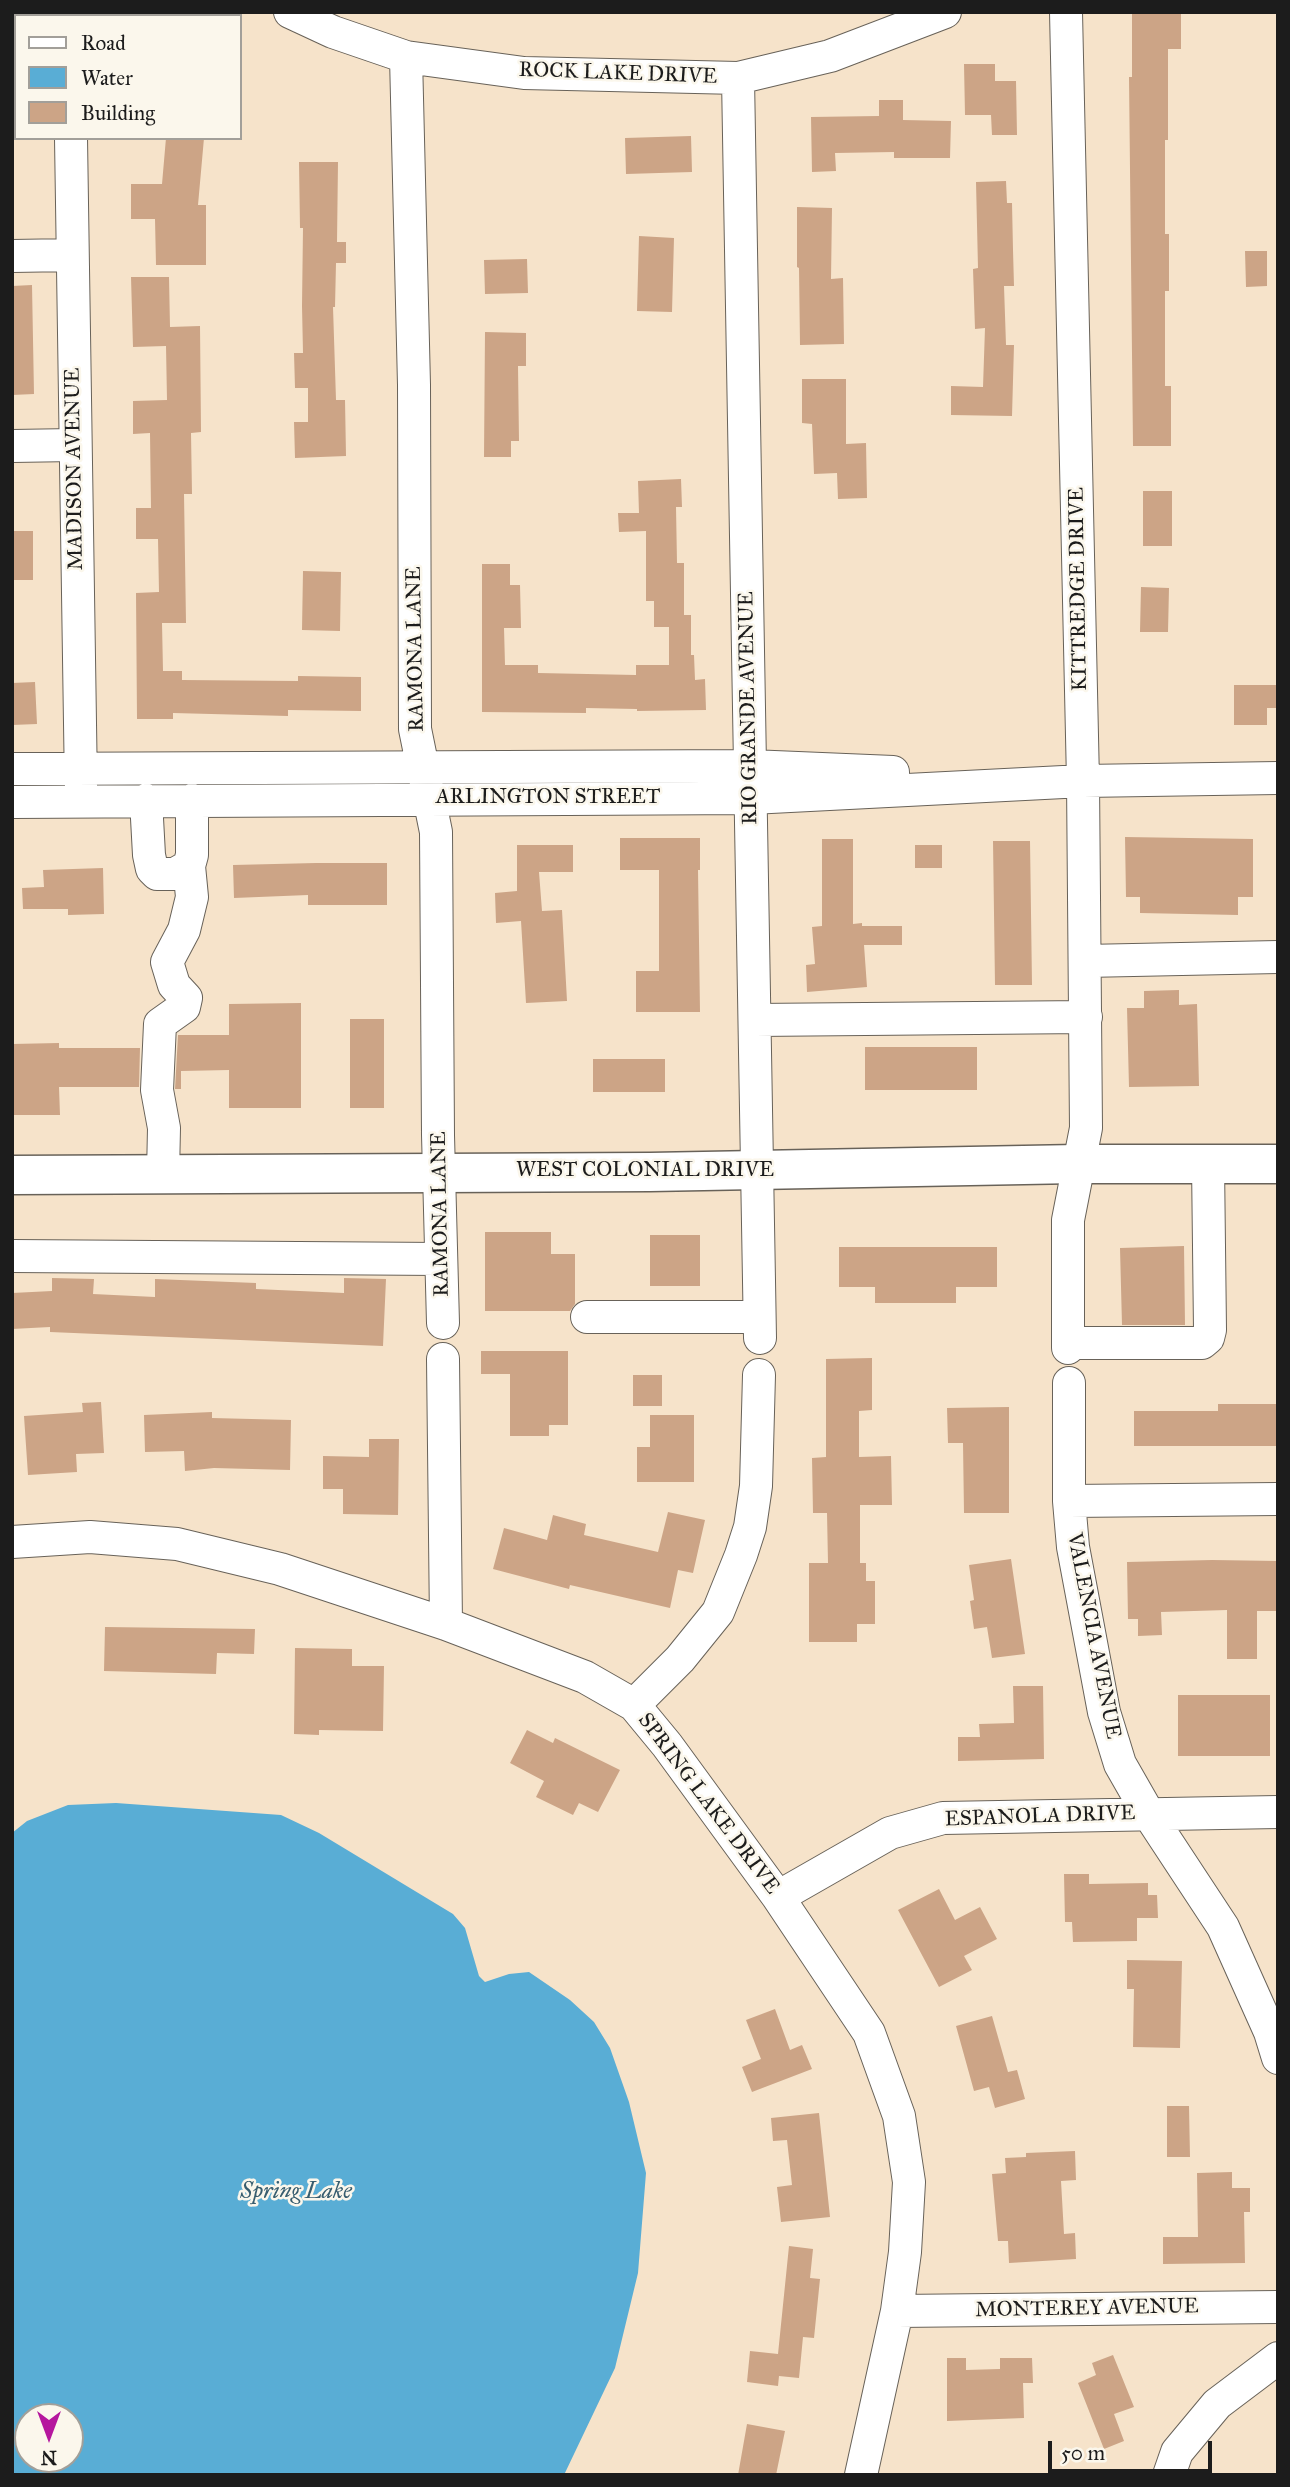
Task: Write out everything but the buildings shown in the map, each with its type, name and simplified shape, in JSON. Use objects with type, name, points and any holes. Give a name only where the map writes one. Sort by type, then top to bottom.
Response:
[{"type":"highway","name":"WEST COLONIAL DRIVE","points":[[12,1175],[757,1171],[1077,1164],[1278,1164]]},
{"type":"street","name":"ROCK LAKE DRIVE","points":[[290,12],[333,32],[406,57],[524,73],[738,78],[830,56],[945,12]]},
{"type":"street","name":"KITTREDGE DRIVE","points":[[1066,12],[1086,1017],[1086,1128],[1077,1164]]},
{"type":"street","name":"RAMONA LANE","points":[[406,57],[414,385],[415,729],[436,832],[443,1323]]},
{"type":"street","name":"RIO GRANDE AVENUE","points":[[587,1317],[760,1327],[738,78]]},
{"type":"street","name":"MADISON AVENUE","points":[[71,140],[81,801]]},
{"type":"street","points":[[12,256],[72,255]]},
{"type":"street","points":[[12,446],[74,445]]},
{"type":"street","name":"ARLINGTON STREET","points":[[12,769],[750,766],[1083,781]]},
{"type":"street","name":"ARLINGTON STREET","points":[[12,802],[751,798],[1083,781],[1278,778]]},
{"type":"street","points":[[146,800],[152,869],[157,874],[175,874],[189,866]]},
{"type":"street","points":[[163,1174],[164,1128],[157,1090],[160,1024],[184,1007],[186,999],[174,985],[167,962],[184,930],[192,897],[189,866],[192,855],[192,800]]},
{"type":"street","points":[[1085,961],[1278,957]]},
{"type":"street","points":[[755,1020],[1086,1017]]},
{"type":"street","points":[[1077,1164],[1068,1220],[1068,1345],[1202,1343],[1208,1338],[1208,1163]]},
{"type":"street","points":[[12,1256],[441,1259]]},
{"type":"street","points":[[443,1359],[446,1624]]},
{"type":"street","points":[[634,1705],[680,1659],[718,1612],[741,1555],[750,1527],[756,1486],[759,1375]]},
{"type":"street","name":"VALENCIA AVENUE","points":[[1069,1383],[1069,1501],[1073,1547],[1104,1712],[1120,1764],[1148,1813],[1223,1927],[1270,2032],[1278,2058]]},
{"type":"street","points":[[1069,1501],[1278,1499]]},
{"type":"street","name":"SPRING LAKE DRIVE","points":[[12,1542],[90,1537],[177,1544],[280,1569],[446,1624],[585,1677],[634,1705],[667,1745],[778,1897],[869,2034],[899,2116],[909,2182],[905,2252],[897,2311],[861,2475]]},
{"type":"street","name":"ESPANOLA DRIVE","points":[[778,1897],[890,1833],[943,1818],[1278,1812]]},
{"type":"street","name":"MONTEREY AVENUE","points":[[897,2311],[1278,2307]]},
{"type":"street","points":[[1169,2475],[1177,2452],[1217,2404],[1278,2358]]},
{"type":"water","name":"Spring Lake","points":[[116,1803],[281,1815],[319,1833],[453,1914],[465,1928],[479,1976],[485,1982],[509,1974],[529,1972],[570,2000],[594,2022],[610,2048],[629,2102],[646,2173],[638,2273],[615,2368],[564,2475],[12,2475],[12,1833],[27,1821],[68,1805]]}]
